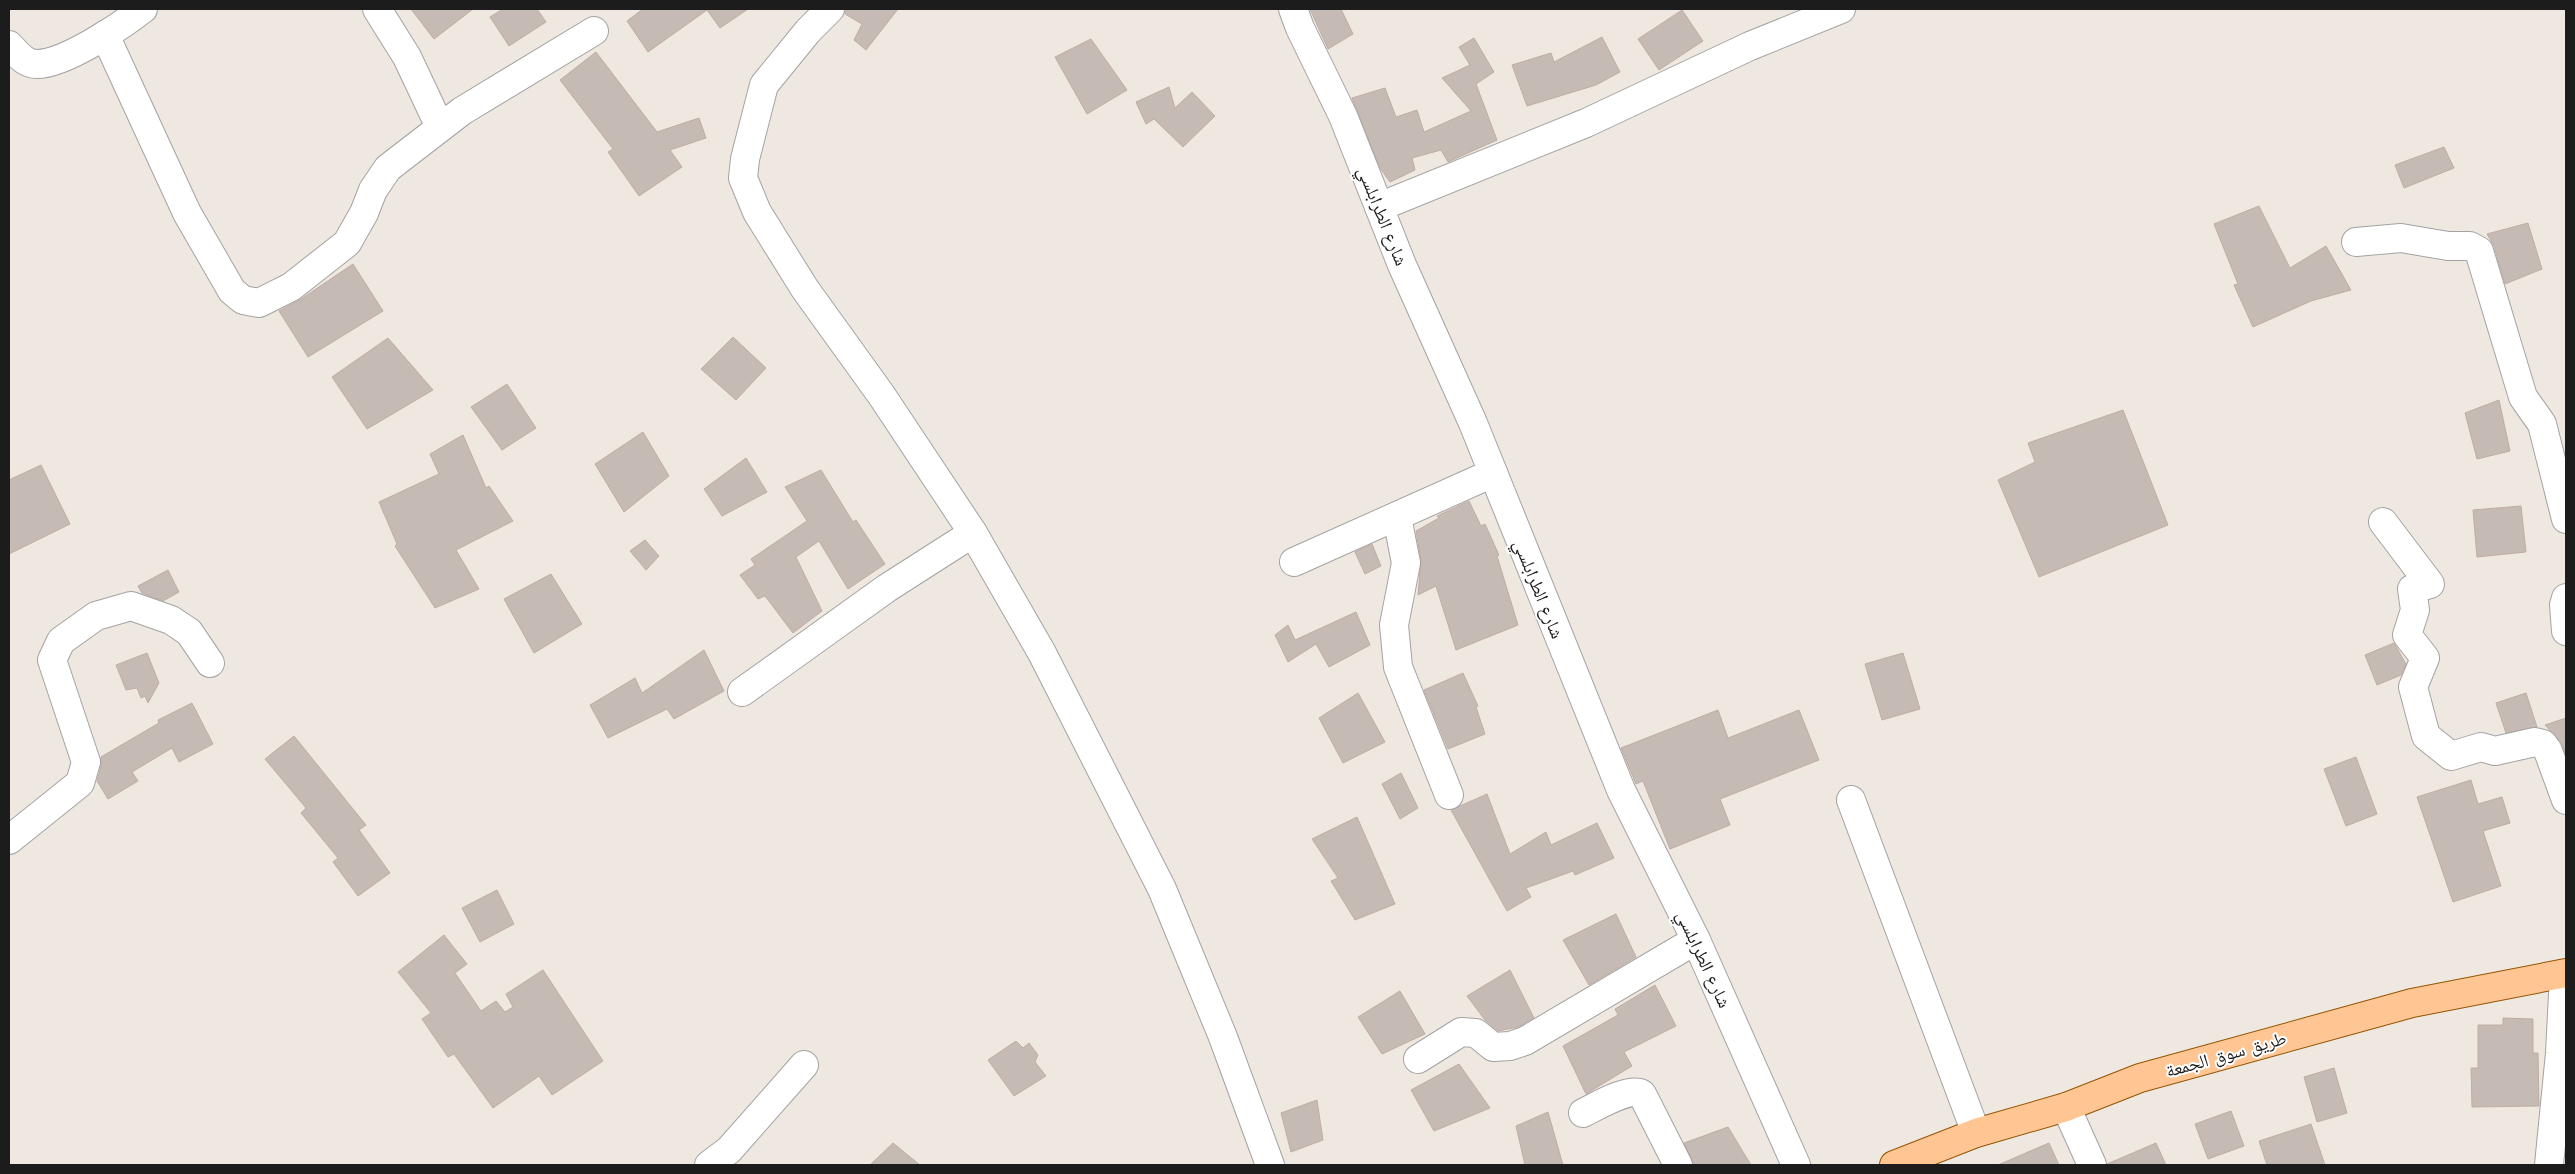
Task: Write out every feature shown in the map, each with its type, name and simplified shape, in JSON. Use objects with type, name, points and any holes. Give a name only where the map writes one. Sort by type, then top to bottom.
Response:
[{"type":"main road","name":"طريق سوق الجمعة","points":[[1894,1165],[1976,1133],[2066,1107],[2140,1078],[2412,1003],[2565,974]]},
{"type":"street","points":[[9,45],[23,60],[36,64],[54,60],[105,35],[143,9]]},
{"type":"street","points":[[378,9],[407,56],[440,128]]},
{"type":"street","points":[[830,9],[808,31],[764,85],[745,159],[743,178],[757,212],[805,289],[882,396],[973,533],[1042,653],[1162,888],[1223,1037],[1270,1165]]},
{"type":"street","name":"شارع الطرابلسي","points":[[1293,9],[1300,28],[1344,116],[1402,265],[1493,473],[1621,790],[1696,940],[1796,1165]]},
{"type":"street","points":[[1379,207],[1586,123],[1750,46],[1841,9]]},
{"type":"street","points":[[105,35],[187,213],[232,291],[243,300],[259,303],[274,297],[326,261],[347,243],[364,214],[373,190],[388,168],[462,111],[594,31]]},
{"type":"street","points":[[2356,242],[2402,238],[2448,246],[2470,246],[2479,251],[2523,398],[2542,424],[2566,519]]},
{"type":"street","points":[[1294,562],[1493,473]]},
{"type":"street","points":[[1397,517],[1406,563],[1394,625],[1398,667],[1449,795]]},
{"type":"street","points":[[2383,522],[2430,584],[2412,589],[2414,610],[2408,635],[2425,658],[2414,686],[2426,736],[2451,756],[2481,747],[2495,751],[2535,742],[2543,744],[2548,751],[2566,800]]},
{"type":"street","points":[[742,692],[887,588],[973,533]]},
{"type":"street","points":[[2566,598],[2564,605],[2566,631]]},
{"type":"street","points":[[9,840],[80,783],[86,762],[52,660],[61,641],[96,616],[132,606],[171,620],[189,632],[210,663]]},
{"type":"street","points":[[1851,800],[1976,1133]]},
{"type":"street","points":[[1418,1059],[1461,1032],[1476,1033],[1493,1047],[1510,1046],[1525,1041],[1696,940]]},
{"type":"street","points":[[2549,1165],[2560,1053],[2565,974]]},
{"type":"street","points":[[709,1165],[729,1150],[804,1065]]},
{"type":"street","points":[[1583,1113],[1628,1093],[1638,1092],[1642,1094],[1678,1165]]},
{"type":"street","points":[[2066,1107],[2092,1165]]},
{"type":"building","points":[[411,9],[473,9],[434,39]]},
{"type":"building","points":[[503,9],[537,9],[546,22],[509,46],[490,17]]},
{"type":"building","points":[[643,9],[748,9],[720,28],[707,10],[648,52],[627,21]]},
{"type":"building","points":[[845,9],[898,9],[866,50],[854,40],[862,24],[845,14]]},
{"type":"building","points":[[1310,9],[1341,9],[1353,34],[1328,49]]},
{"type":"building","points":[[1682,10],[1703,41],[1659,70],[1638,39]]},
{"type":"building","points":[[1602,37],[1620,72],[1596,85],[1527,106],[1512,65],[1551,53],[1554,62]]},
{"type":"building","points":[[1474,38],[1494,72],[1476,84],[1497,140],[1448,162],[1441,150],[1412,158],[1415,170],[1390,182],[1380,168],[1352,98],[1385,88],[1396,117],[1417,110],[1424,132],[1471,111],[1442,78],[1470,65],[1459,47]]},
{"type":"building","points":[[1091,39],[1127,90],[1087,114],[1055,57]]},
{"type":"building","points":[[596,52],[657,132],[699,118],[706,138],[670,150],[682,167],[639,196],[608,152],[613,149],[560,80]]},
{"type":"building","points":[[1169,87],[1175,108],[1192,92],[1215,116],[1183,147],[1154,119],[1146,124],[1136,102]]},
{"type":"building","points":[[2444,147],[2454,168],[2404,188],[2395,165]]},
{"type":"building","points":[[2259,206],[2290,268],[2326,246],[2351,290],[2311,301],[2253,327],[2234,285],[2238,284],[2214,224]]},
{"type":"building","points":[[2528,223],[2542,269],[2505,284],[2494,246],[2487,234]]},
{"type":"building","points":[[353,264],[383,311],[308,357],[279,311],[298,301]]},
{"type":"building","points":[[733,337],[766,368],[736,400],[701,369]]},
{"type":"building","points":[[388,338],[433,390],[367,429],[332,377]]},
{"type":"building","points":[[507,384],[536,428],[502,450],[471,407]]},
{"type":"building","points":[[2499,400],[2510,451],[2477,459],[2465,413]]},
{"type":"building","points":[[2123,410],[2168,525],[2039,577],[1998,480],[2035,462],[2028,443]]},
{"type":"building","points":[[643,432],[669,476],[624,512],[595,464]]},
{"type":"building","points":[[463,435],[486,488],[489,486],[513,521],[456,550],[479,589],[435,608],[395,546],[397,544],[379,502],[439,474],[430,454]]},
{"type":"building","points":[[746,458],[767,492],[722,516],[704,489]]},
{"type":"building","points":[[41,465],[70,524],[9,554],[9,480]]},
{"type":"building","points":[[821,470],[853,522],[856,520],[885,564],[848,589],[819,541],[796,557],[822,611],[793,633],[765,596],[758,599],[740,575],[755,565],[751,559],[807,521],[785,487]]},
{"type":"building","points":[[1469,501],[1481,526],[1485,524],[1499,555],[1497,556],[1518,625],[1456,650],[1436,586],[1418,595],[1421,560],[1416,531],[1439,518],[1437,516]]},
{"type":"building","points":[[2521,506],[2526,552],[2477,557],[2473,510]]},
{"type":"building","points":[[645,540],[659,556],[646,570],[630,551]]},
{"type":"building","points":[[1372,544],[1381,566],[1365,574],[1355,552]]},
{"type":"building","points":[[168,570],[179,592],[163,601],[142,593],[138,586]]},
{"type":"building","points":[[551,574],[582,624],[534,653],[504,599]]},
{"type":"building","points":[[1356,612],[1370,645],[1329,667],[1316,644],[1288,662],[1275,635],[1288,625],[1295,640]]},
{"type":"building","points":[[2394,643],[2406,664],[2401,675],[2377,685],[2365,655]]},
{"type":"building","points":[[704,650],[724,691],[674,719],[667,709],[608,738],[590,705],[635,678],[642,693]]},
{"type":"building","points":[[147,653],[159,683],[148,703],[145,696],[141,698],[137,688],[126,690],[116,665]]},
{"type":"building","points":[[1903,653],[1920,709],[1882,720],[1865,664]]},
{"type":"building","points":[[1463,673],[1478,706],[1476,707],[1485,734],[1448,749],[1424,690]]},
{"type":"building","points":[[1358,693],[1385,742],[1343,763],[1319,718]]},
{"type":"building","points":[[2526,693],[2537,727],[2506,733],[2496,703]]},
{"type":"building","points":[[192,703],[213,744],[179,762],[172,748],[132,772],[138,781],[108,799],[97,781],[101,757],[159,723],[158,720]]},
{"type":"building","points":[[1718,710],[1728,738],[1799,710],[1819,760],[1720,799],[1730,825],[1670,849],[1643,781],[1636,784],[1621,748]]},
{"type":"building","points":[[2566,718],[2566,755],[2561,742],[2545,725]]},
{"type":"building","points":[[294,736],[366,825],[359,830],[390,873],[358,896],[333,862],[338,858],[301,813],[306,808],[265,759]]},
{"type":"building","points":[[2356,757],[2377,814],[2346,826],[2324,769]]},
{"type":"building","points":[[1401,773],[1418,808],[1400,819],[1382,784]]},
{"type":"building","points":[[2471,780],[2478,804],[2502,797],[2510,823],[2483,831],[2501,886],[2453,902],[2417,797]]},
{"type":"building","points":[[1487,794],[1510,854],[1546,832],[1551,845],[1597,823],[1614,858],[1575,875],[1573,871],[1526,888],[1531,897],[1507,911],[1451,810]]},
{"type":"building","points":[[1357,817],[1395,904],[1355,920],[1331,881],[1338,878],[1312,839]]},
{"type":"building","points":[[497,890],[514,924],[480,942],[462,908]]},
{"type":"building","points":[[1616,914],[1636,957],[1589,985],[1563,940]]},
{"type":"building","points":[[444,935],[467,964],[455,973],[481,1011],[496,1001],[505,1012],[513,1007],[506,994],[543,970],[603,1061],[552,1095],[539,1076],[493,1108],[454,1054],[448,1057],[422,1019],[431,1013],[398,972]]},
{"type":"building","points":[[1510,970],[1534,1018],[1518,1027],[1498,1031],[1485,1020],[1467,996]]},
{"type":"building","points":[[1655,985],[1676,1026],[1624,1052],[1632,1066],[1586,1094],[1563,1046],[1618,1015],[1615,1009]]},
{"type":"building","points":[[1400,991],[1425,1034],[1382,1054],[1358,1017]]},
{"type":"building","points":[[2503,1018],[2533,1019],[2533,1053],[2538,1053],[2539,1106],[2472,1107],[2471,1068],[2478,1068],[2478,1025],[2503,1025]]},
{"type":"building","points":[[1016,1041],[1023,1048],[1029,1043],[1038,1055],[1035,1062],[1046,1076],[1014,1096],[988,1060]]},
{"type":"building","points":[[1459,1064],[1490,1108],[1434,1131],[1411,1090]]},
{"type":"building","points":[[2334,1068],[2347,1113],[2317,1122],[2304,1077]]},
{"type":"building","points":[[1317,1100],[1323,1140],[1291,1152],[1281,1113]]},
{"type":"building","points":[[2231,1111],[2244,1146],[2208,1159],[2195,1124]]},
{"type":"building","points":[[1548,1112],[1563,1165],[1525,1165],[1516,1126]]},
{"type":"building","points":[[2311,1124],[2325,1165],[2267,1165],[2259,1141]]},
{"type":"building","points":[[1728,1127],[1751,1165],[1694,1165],[1684,1143]]},
{"type":"building","points":[[893,1143],[920,1165],[870,1165]]},
{"type":"building","points":[[2049,1143],[2059,1165],[1998,1165]]},
{"type":"building","points":[[2156,1143],[2166,1165],[2107,1165],[2107,1164]]}]
